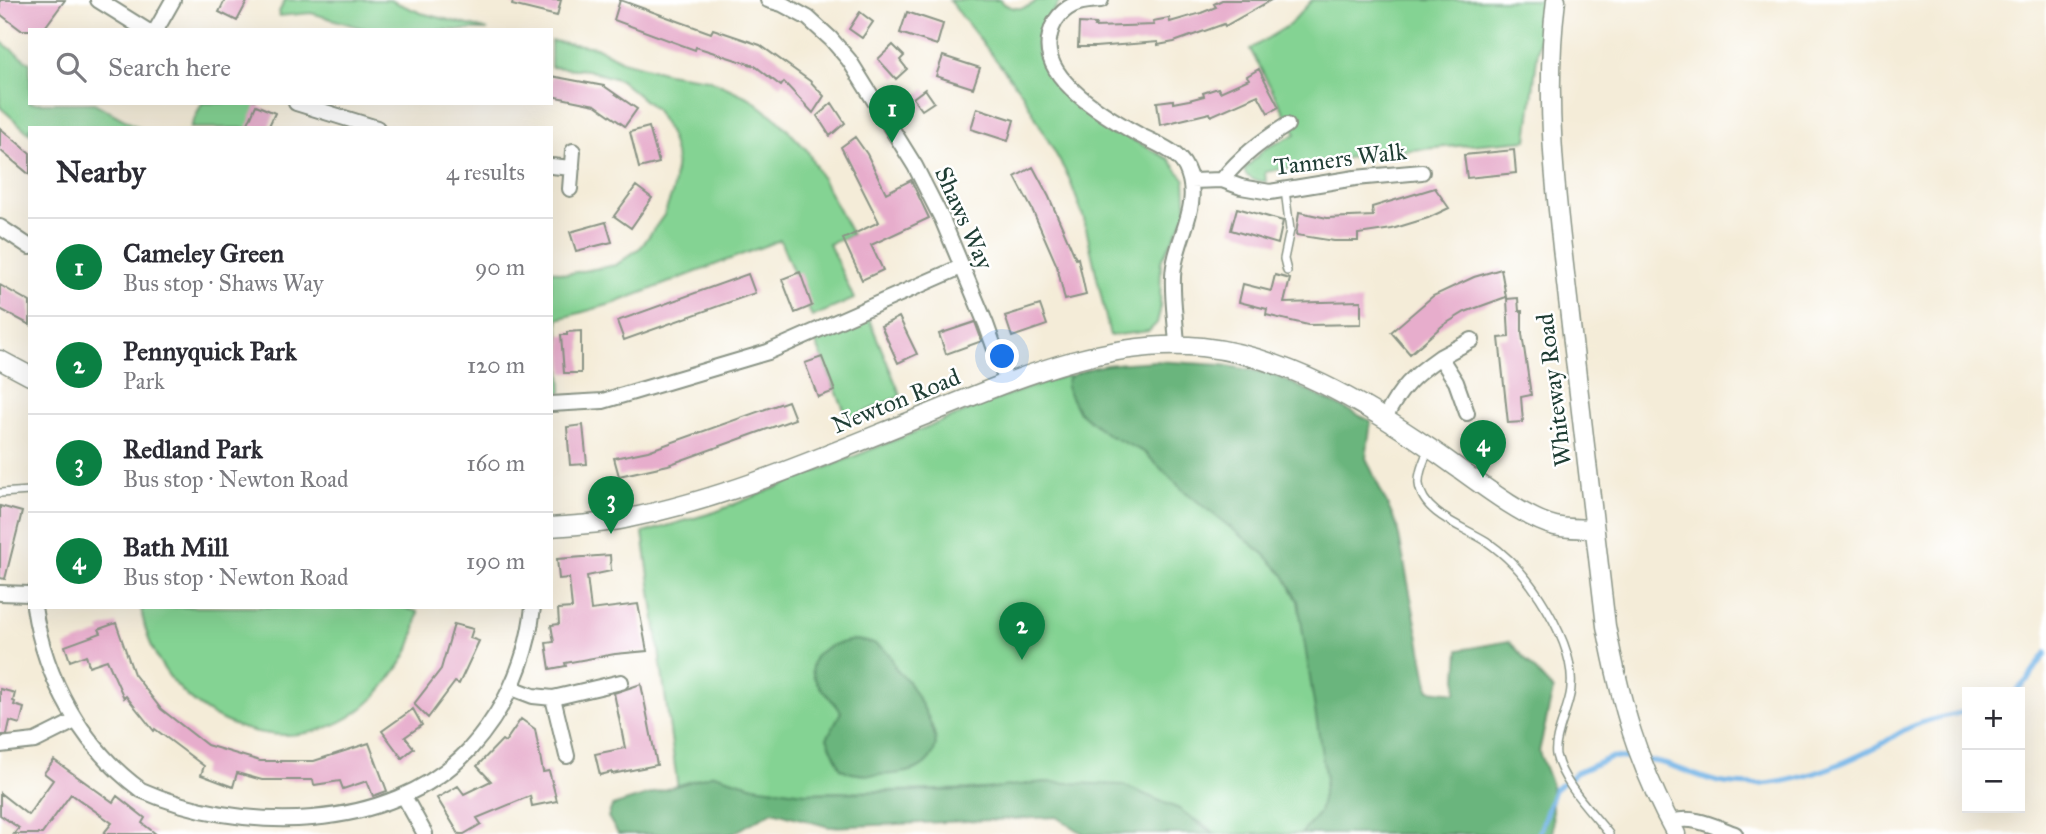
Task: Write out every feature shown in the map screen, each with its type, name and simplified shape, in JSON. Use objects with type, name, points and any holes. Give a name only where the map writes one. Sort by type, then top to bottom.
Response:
[{"type":"street","points":[[98,0],[143,28]]},
{"type":"street","points":[[157,28],[173,0]]},
{"type":"street","name":"Shaws Way","points":[[768,0],[782,4],[807,19],[831,39],[849,60],[915,166],[942,219],[986,324],[1007,383]]},
{"type":"street","points":[[1101,0],[1078,1],[1058,17],[1051,30],[1047,49],[1051,64],[1060,78],[1110,118],[1175,154],[1185,166],[1191,181],[1193,198],[1173,275],[1177,346]]},
{"type":"street","name":"Whiteway Road","points":[[1556,0],[1550,46],[1549,106],[1554,182],[1605,625],[1633,742],[1673,828]]},
{"type":"street","points":[[302,105],[361,126]]},
{"type":"street","name":"Tanners Walk","points":[[1222,180],[1237,161],[1287,125]]},
{"type":"street","points":[[570,189],[573,151]]},
{"type":"street","points":[[553,166],[572,168]]},
{"type":"street","name":"Tanners Walk","points":[[1191,181],[1222,180],[1241,187],[1270,192],[1355,178],[1422,173]]},
{"type":"street","points":[[0,227],[28,246]]},
{"type":"street","points":[[553,404],[603,401],[768,352],[961,267]]},
{"type":"street","points":[[1385,418],[1402,388],[1413,376],[1440,357],[1472,340]]},
{"type":"street","name":"Newton Road","points":[[553,527],[627,519],[748,485],[1007,383],[1073,360],[1140,347],[1177,346],[1204,347],[1262,360],[1294,372],[1385,418],[1527,514],[1556,527],[1594,529]]},
{"type":"street","points":[[1440,357],[1456,382],[1467,413]]},
{"type":"street","points":[[0,360],[28,375]]},
{"type":"street","points":[[0,593],[28,594]]},
{"type":"street","points":[[34,609],[47,659],[75,721],[107,761],[141,790],[189,816],[230,828],[286,832],[321,830],[356,821],[406,800],[432,784],[464,756],[491,723],[512,688],[525,651],[533,609]]},
{"type":"street","points":[[512,688],[533,696],[553,698],[621,682]]},
{"type":"street","points":[[553,698],[567,756]]},
{"type":"street","points":[[0,745],[35,740],[75,721]]},
{"type":"street","points":[[406,800],[425,834]]},
{"type":"street","points":[[1673,828],[1680,819],[1694,820],[1735,834]]},
{"type":"lane","points":[[1284,190],[1290,230],[1284,259],[1287,271]]},
{"type":"lane","points":[[1429,448],[1420,475],[1419,485],[1423,496],[1452,522],[1486,541],[1518,568],[1540,597],[1566,650],[1571,672],[1571,689],[1556,753],[1575,793],[1601,830],[1609,834]]},
{"type":"lane","points":[[0,493],[28,491]]},
{"type":"green space","points":[[285,0],[390,0],[421,13],[480,28],[362,28],[311,13],[279,16]]},
{"type":"green space","points":[[949,0],[1000,0],[1018,8],[1033,4],[1037,0],[1061,0],[1037,36],[1038,55],[1057,85],[1104,125],[1169,159],[1185,180],[1187,213],[1161,261],[1160,311],[1157,323],[1149,331],[1110,336],[1084,219],[1069,178],[1022,93]]},
{"type":"green space","points":[[1312,0],[1544,0],[1527,140],[1375,153],[1265,172],[1266,182],[1246,175],[1244,170],[1264,149],[1296,134],[1250,49],[1289,25]]},
{"type":"green space","points":[[0,41],[28,62],[28,105],[98,105],[135,126],[28,126],[28,132],[0,107]]},
{"type":"green space","points":[[553,41],[596,47],[622,61],[667,73],[708,79],[750,98],[779,121],[807,150],[852,235],[829,244],[854,299],[812,317],[780,240],[615,303],[558,319],[562,392],[553,393],[553,271],[566,274],[616,265],[641,247],[664,215],[673,191],[676,158],[670,134],[656,110],[620,80],[587,70],[553,67]]},
{"type":"green space","points":[[201,105],[258,105],[249,126],[191,126]]},
{"type":"green space","points":[[869,319],[901,396],[848,419],[815,341]]},
{"type":"green space","points":[[1154,361],[1222,365],[1273,374],[1371,421],[1366,458],[1397,526],[1429,690],[1456,693],[1459,650],[1509,641],[1553,690],[1539,752],[1551,783],[1553,834],[1301,834],[1319,813],[1326,780],[1298,601],[1284,575],[1264,554],[1183,490],[1144,452],[1108,435],[1078,411],[1066,387],[1068,378],[1088,369]]},
{"type":"green space","points":[[1107,371],[1217,399],[1383,750],[1303,834],[1216,834],[1202,823],[1169,807],[1074,787],[752,794],[678,789],[643,533],[715,512],[1005,396],[1061,377]]},
{"type":"green space","points":[[142,609],[408,609],[418,612],[409,648],[389,680],[357,712],[321,730],[282,735],[243,728],[207,711],[176,684],[153,649]]},
{"type":"green space","points":[[856,640],[876,645],[888,653],[926,714],[934,733],[935,748],[924,765],[917,769],[875,775],[845,771],[840,767],[827,738],[841,712],[816,682],[813,660],[832,645]]},
{"type":"green space","points":[[714,774],[754,786],[805,793],[978,790],[1044,782],[1123,785],[1179,809],[1218,834],[1084,834],[1057,817],[829,827],[773,811],[732,834],[618,834],[608,817],[612,806]]},
{"type":"building","points":[[0,0],[65,0],[44,28],[21,30],[0,14]]},
{"type":"building","points":[[225,0],[248,0],[237,21],[219,12]]},
{"type":"building","points":[[513,0],[561,0],[557,16],[512,5]]},
{"type":"building","points":[[620,0],[711,33],[713,29],[760,45],[810,81],[824,96],[813,113],[784,82],[781,86],[755,66],[696,47],[695,50],[614,20]]},
{"type":"building","points":[[1222,0],[1271,0],[1225,26],[1224,24],[1174,42],[1158,45],[1158,42],[1078,47],[1079,23],[1096,24],[1095,27],[1154,25],[1153,21],[1169,18],[1170,22],[1201,13],[1216,7],[1214,4]]},
{"type":"building","points":[[860,12],[873,22],[862,38],[849,29]]},
{"type":"building","points":[[907,12],[943,24],[937,45],[900,33]]},
{"type":"building","points":[[893,45],[904,56],[900,60],[907,69],[896,79],[878,59]]},
{"type":"building","points":[[943,56],[980,68],[973,88],[936,76]]},
{"type":"building","points":[[1259,69],[1279,107],[1268,113],[1258,95],[1211,116],[1210,113],[1160,125],[1157,102],[1189,100],[1218,88],[1220,92],[1249,79],[1247,76]]},
{"type":"building","points":[[553,76],[604,86],[637,109],[625,126],[595,105],[553,96]]},
{"type":"building","points":[[925,89],[934,102],[922,110],[913,98]]},
{"type":"building","points":[[832,103],[845,123],[830,136],[817,116]]},
{"type":"building","points":[[256,105],[275,113],[269,126],[247,126]]},
{"type":"building","points":[[977,108],[1014,120],[1008,141],[971,129]]},
{"type":"building","points":[[649,127],[659,163],[639,168],[630,132]]},
{"type":"building","points":[[0,128],[28,151],[28,173],[0,150]]},
{"type":"building","points":[[855,137],[867,154],[886,193],[911,180],[929,218],[871,245],[883,270],[862,280],[843,239],[879,222],[841,147]]},
{"type":"building","points":[[1514,150],[1516,173],[1467,178],[1464,155]]},
{"type":"building","points":[[1033,167],[1076,259],[1078,258],[1086,295],[1065,300],[1057,266],[1015,177]]},
{"type":"building","points":[[636,186],[652,198],[631,228],[614,216]]},
{"type":"building","points":[[1435,188],[1449,208],[1428,218],[1392,229],[1358,234],[1358,241],[1334,241],[1296,235],[1299,212],[1327,218],[1373,216],[1372,207]]},
{"type":"building","points":[[1237,208],[1283,221],[1278,244],[1231,230]]},
{"type":"building","points":[[606,222],[612,242],[576,251],[570,232]]},
{"type":"building","points":[[1501,269],[1506,297],[1465,312],[1442,326],[1410,354],[1391,332],[1433,296],[1474,277]]},
{"type":"building","points":[[800,272],[812,306],[795,313],[782,279]]},
{"type":"building","points":[[748,274],[755,293],[624,340],[617,321]]},
{"type":"building","points":[[1275,275],[1290,279],[1284,303],[1361,301],[1361,324],[1308,325],[1266,315],[1267,309],[1239,302],[1243,284],[1271,291]]},
{"type":"building","points":[[0,285],[28,301],[28,324],[0,309]]},
{"type":"building","points":[[1518,298],[1519,311],[1522,311],[1522,334],[1531,395],[1521,397],[1523,422],[1508,423],[1499,338],[1509,337],[1507,299]]},
{"type":"building","points":[[1040,305],[1047,325],[1012,337],[1005,316]]},
{"type":"building","points":[[899,317],[917,354],[898,363],[881,326]]},
{"type":"building","points":[[975,322],[982,341],[946,354],[939,334]]},
{"type":"building","points":[[581,331],[581,373],[564,373],[561,335]]},
{"type":"building","points":[[822,357],[835,391],[818,397],[805,363]]},
{"type":"building","points":[[788,401],[795,419],[668,465],[619,476],[614,458],[648,451]]},
{"type":"building","points":[[583,425],[587,464],[570,465],[567,427]]},
{"type":"building","points":[[0,506],[22,512],[5,579],[0,578]]},
{"type":"building","points":[[610,555],[611,571],[587,576],[591,610],[638,604],[647,651],[565,663],[566,666],[550,669],[546,643],[554,642],[551,625],[559,624],[558,609],[572,608],[569,578],[559,579],[557,559]]},
{"type":"building","points":[[116,623],[134,674],[161,709],[207,745],[260,761],[314,761],[369,743],[387,791],[373,796],[367,781],[343,789],[340,781],[314,785],[313,780],[262,780],[237,773],[233,787],[201,775],[204,766],[155,729],[154,731],[126,696],[124,698],[107,660],[89,666],[86,655],[70,661],[65,646],[101,633],[99,629]]},
{"type":"building","points":[[454,624],[473,629],[470,638],[479,641],[459,684],[455,682],[428,718],[414,704],[441,669]]},
{"type":"building","points":[[641,684],[657,765],[600,775],[595,754],[625,748],[614,693]]},
{"type":"building","points":[[0,689],[15,693],[14,705],[24,708],[20,724],[10,721],[7,735],[0,735]]},
{"type":"building","points":[[413,709],[422,725],[405,737],[414,748],[402,758],[382,731]]},
{"type":"building","points":[[521,719],[535,729],[543,772],[549,771],[557,801],[532,806],[530,796],[477,818],[481,824],[459,834],[437,798],[458,786],[464,794],[491,781],[477,766],[502,740],[505,742]]},
{"type":"building","points":[[54,760],[113,802],[117,796],[145,818],[142,823],[156,834],[103,834],[112,823],[71,794],[42,834],[14,834],[19,828],[0,815],[0,793],[28,815],[53,780],[44,773]]},
{"type":"waterway","points":[[2020,687],[2046,653]]},
{"type":"waterway","points":[[1646,760],[1722,783],[1770,783],[1826,769],[1878,746],[1905,729],[1962,712]]},
{"type":"waterway","points":[[1539,834],[1554,790],[1576,773],[1612,757],[1636,759]]},
{"type":"place","name":"Cameley Green","points":[[892,143]]},
{"type":"place","name":"Bath Mill","points":[[1483,478]]},
{"type":"place","name":"Redland Park","points":[[611,534]]},
{"type":"place","name":"Pennyquick Park","points":[[1022,660]]}]
